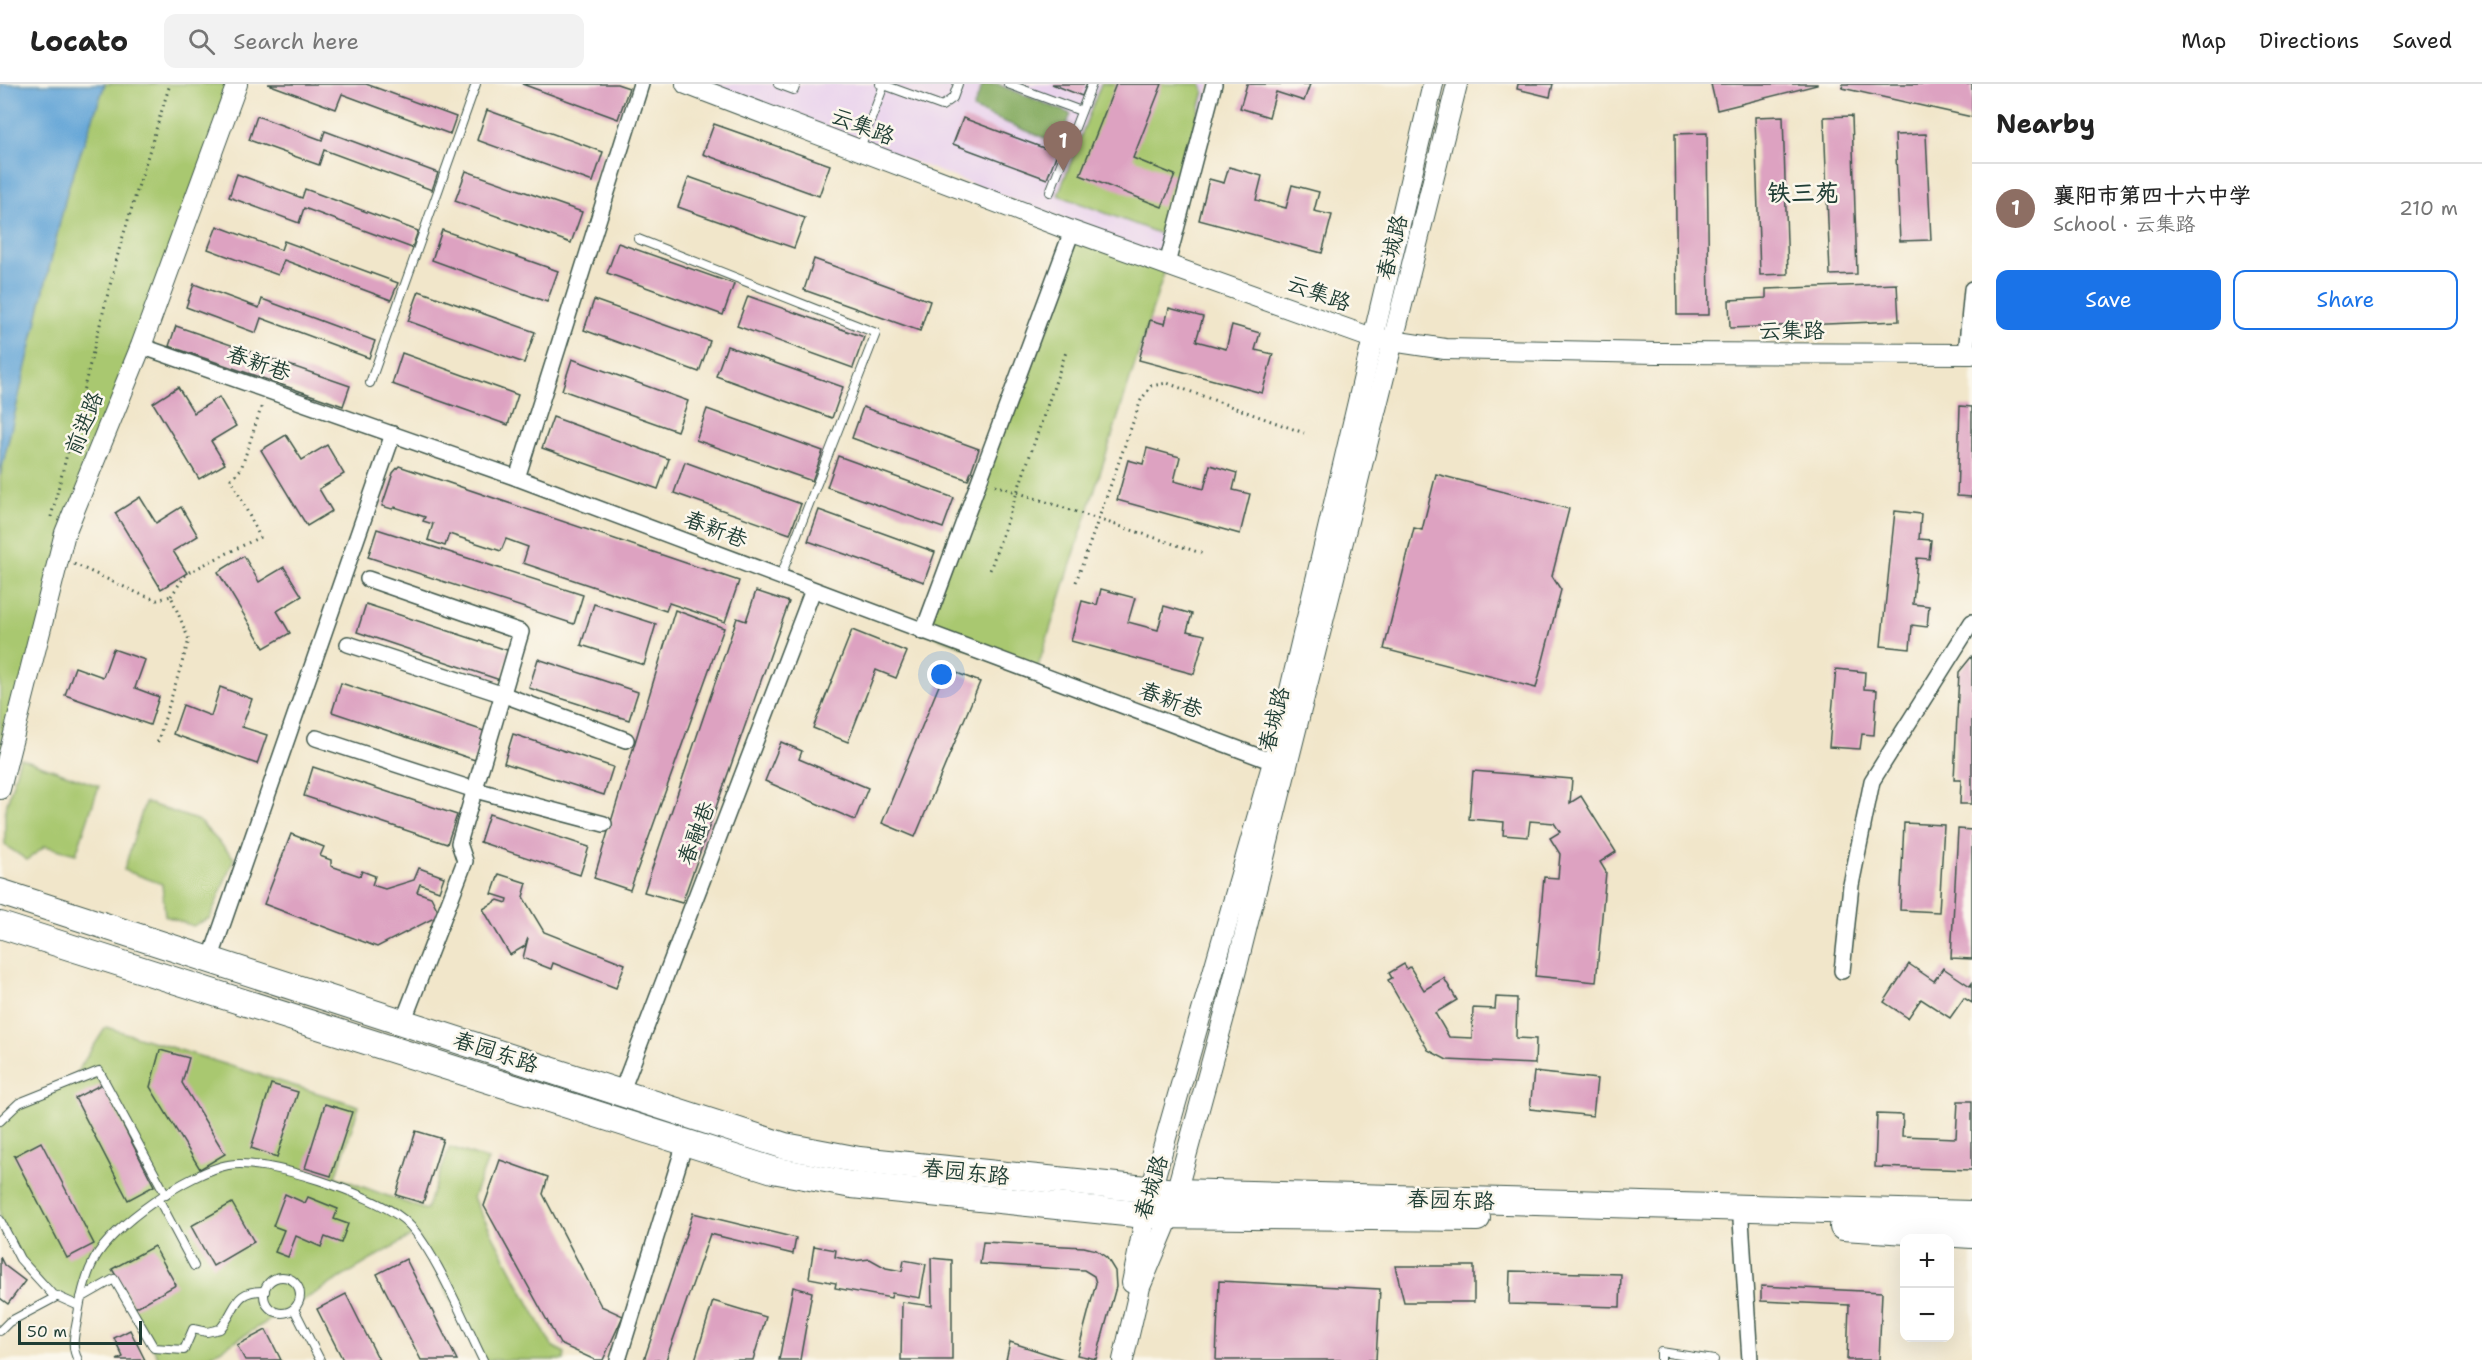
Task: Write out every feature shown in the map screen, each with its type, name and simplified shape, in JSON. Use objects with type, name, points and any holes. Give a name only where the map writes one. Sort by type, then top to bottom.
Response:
[{"type":"main road","name":"春园东路","points":[[0,892],[785,1146],[859,1160],[1151,1190],[1164,1207]]},
{"type":"main road","name":"春园东路","points":[[0,925],[685,1143],[774,1170],[852,1185],[1164,1207],[1741,1220],[1972,1235]]},
{"type":"main road","name":"春园东路","points":[[1164,1207],[1972,1214]]},
{"type":"street","name":"前进路","points":[[0,789],[5,757],[65,533],[141,346],[237,84]]},
{"type":"street","points":[[517,478],[642,84]]},
{"type":"street","name":"云集路","points":[[686,84],[1072,231],[1372,338],[1445,349],[1645,353],[1969,354]]},
{"type":"street","points":[[1167,264],[1214,84]]},
{"type":"street","name":"春城路","points":[[1151,1190],[1273,762],[1433,84]]},
{"type":"street","name":"春城路","points":[[1123,1360],[1140,1287],[1228,1002],[1457,84]]},
{"type":"street","points":[[923,632],[1072,231]]},
{"type":"street","points":[[1969,354],[1972,289]]},
{"type":"street","name":"春新巷","points":[[141,346],[517,478],[1273,762]]},
{"type":"street","points":[[210,960],[393,434]]},
{"type":"street","points":[[368,579],[521,632],[459,843],[465,861],[403,1022]]},
{"type":"street","name":"春融巷","points":[[621,1093],[813,590]]},
{"type":"street","points":[[1842,971],[1851,885],[1872,781],[1972,622]]},
{"type":"street","points":[[348,644],[626,740]]},
{"type":"street","points":[[316,738],[475,790],[604,824]]},
{"type":"street","points":[[618,1360],[685,1143]]},
{"type":"street","name":"春城路","points":[[1111,1360],[1132,1285],[1164,1207]]},
{"type":"street","points":[[1741,1220],[1750,1360]]},
{"type":"lane","points":[[370,383],[476,84]]},
{"type":"lane","points":[[778,84],[794,90],[796,84]]},
{"type":"lane","points":[[859,150],[882,85],[942,106],[953,98],[958,84]]},
{"type":"lane","points":[[1008,84],[1081,111]]},
{"type":"lane","points":[[1050,192],[1092,84]]},
{"type":"lane","points":[[638,239],[876,333],[780,578]]},
{"type":"lane","points":[[0,1121],[19,1103],[99,1071],[166,1194]]},
{"type":"lane","points":[[78,1360],[72,1350],[80,1302],[95,1259],[126,1223],[166,1194],[194,1177],[229,1164],[267,1165],[373,1200],[403,1219],[421,1238],[483,1360]]},
{"type":"lane","points":[[159,1200],[194,1266]]},
{"type":"lane","points":[[0,1220],[20,1259],[58,1296],[80,1302],[114,1279],[154,1348],[184,1350],[193,1329],[207,1332],[220,1329],[237,1300],[250,1290],[265,1290],[276,1279],[293,1282],[300,1298],[294,1309],[284,1313],[273,1311],[266,1302],[265,1290]]},
{"type":"lane","points":[[0,1331],[9,1322],[58,1296]]},
{"type":"lane","points":[[294,1309],[320,1360]]},
{"type":"lane","points":[[1662,1360],[1661,1352],[1714,1360]]},
{"type":"path","points":[[49,523],[120,246],[170,84]]},
{"type":"path","points":[[990,570],[1067,349]]},
{"type":"path","points":[[1076,582],[1141,400],[1151,386],[1167,383],[1304,433]]},
{"type":"path","points":[[59,558],[142,596],[157,600],[171,596],[187,573],[260,537],[231,478],[241,469],[267,390]]},
{"type":"path","points":[[980,480],[1204,554]]},
{"type":"path","points":[[157,744],[189,640],[171,596]]},
{"type":"shaded area","points":[[712,84],[1210,84],[1164,258]]},
{"type":"green space","points":[[105,84],[237,84],[65,533],[0,789],[0,476],[68,188]]},
{"type":"green space","points":[[983,84],[997,84],[1071,114],[1059,144],[973,109]]},
{"type":"green space","points":[[1101,84],[1201,84],[1204,91],[1166,236],[1058,195]]},
{"type":"green space","points":[[1072,231],[1167,264],[1036,673],[923,632]]},
{"type":"green space","points":[[20,758],[99,786],[76,854],[45,846],[27,860],[5,845],[5,811]]},
{"type":"green space","points":[[145,802],[199,821],[234,858],[210,918],[193,926],[165,916],[162,884],[124,870]]},
{"type":"green space","points":[[106,1027],[359,1106],[336,1177],[426,1210],[450,1147],[488,1160],[473,1198],[552,1346],[565,1353],[564,1360],[483,1360],[416,1233],[203,1360],[160,1360],[114,1279],[81,1298],[79,1306],[52,1294],[20,1259],[0,1220],[0,1121],[19,1103],[70,1083]]},
{"type":"water","points":[[0,84],[105,84],[68,188],[0,476]]},
{"type":"building","points":[[268,84],[366,84],[456,117],[450,134],[342,94],[336,109]]},
{"type":"building","points":[[522,84],[617,84],[629,88],[618,119]]},
{"type":"building","points":[[1052,84],[1087,84],[1082,96]]},
{"type":"building","points":[[1116,84],[1162,84],[1133,158],[1175,175],[1162,207],[1080,175]]},
{"type":"building","points":[[1247,84],[1310,84],[1304,101],[1276,92],[1269,117],[1240,108]]},
{"type":"building","points":[[1518,84],[1553,84],[1550,97],[1517,89]]},
{"type":"building","points":[[1711,84],[1817,84],[1817,85],[1717,110]]},
{"type":"building","points":[[1843,84],[1972,84],[1972,117],[1842,88]]},
{"type":"building","points":[[487,110],[603,152],[593,182],[477,140]]},
{"type":"building","points":[[257,116],[322,140],[325,131],[438,173],[432,190],[324,150],[319,165],[249,140]]},
{"type":"building","points":[[1783,116],[1788,274],[1760,275],[1755,117]]},
{"type":"building","points":[[1852,116],[1857,274],[1830,275],[1824,117]]},
{"type":"building","points":[[963,118],[1057,153],[1047,179],[953,144]]},
{"type":"building","points":[[714,124],[830,165],[819,196],[703,154]]},
{"type":"building","points":[[1707,133],[1709,315],[1677,315],[1675,134]]},
{"type":"building","points":[[1926,134],[1931,240],[1900,241],[1895,135]]},
{"type":"building","points":[[1229,167],[1262,176],[1256,200],[1286,208],[1292,185],[1319,192],[1314,211],[1332,215],[1322,253],[1199,220],[1209,179],[1224,183]]},
{"type":"building","points":[[466,171],[582,212],[571,243],[455,201]]},
{"type":"building","points":[[237,174],[302,198],[305,189],[418,231],[412,248],[304,208],[299,223],[229,197]]},
{"type":"building","points":[[689,177],[805,218],[794,248],[678,207]]},
{"type":"building","points":[[217,226],[281,250],[284,241],[398,283],[391,300],[284,260],[278,275],[208,249]]},
{"type":"building","points":[[442,230],[558,271],[547,302],[432,260]]},
{"type":"building","points":[[618,243],[734,284],[723,315],[607,273]]},
{"type":"building","points":[[814,259],[930,301],[920,331],[804,290]]},
{"type":"building","points":[[194,284],[259,308],[262,299],[375,341],[369,358],[261,318],[256,333],[186,307]]},
{"type":"building","points":[[1897,284],[1899,321],[1730,328],[1729,300],[1766,298],[1766,289]]},
{"type":"building","points":[[419,291],[535,332],[524,363],[408,321]]},
{"type":"building","points":[[748,296],[864,337],[853,368],[737,326]]},
{"type":"building","points":[[594,300],[710,341],[699,372],[584,330]]},
{"type":"building","points":[[1169,308],[1203,317],[1196,341],[1226,349],[1232,325],[1260,333],[1255,350],[1273,354],[1262,393],[1139,360],[1150,320],[1165,324]]},
{"type":"building","points":[[176,326],[350,386],[343,406],[169,346]]},
{"type":"building","points":[[727,346],[843,387],[832,418],[716,376]]},
{"type":"building","points":[[402,353],[518,395],[508,425],[392,384]]},
{"type":"building","points":[[572,359],[688,401],[677,431],[562,390]]},
{"type":"building","points":[[178,387],[194,413],[219,397],[236,426],[211,441],[225,464],[199,479],[153,403]]},
{"type":"building","points":[[1960,406],[1972,407],[1972,497],[1957,496]]},
{"type":"building","points":[[863,407],[979,449],[968,480],[852,438]]},
{"type":"building","points":[[707,409],[823,451],[812,481],[696,440]]},
{"type":"building","points":[[553,417],[669,459],[658,489],[542,448]]},
{"type":"building","points":[[286,435],[302,460],[327,445],[344,474],[319,489],[332,511],[307,526],[261,450]]},
{"type":"building","points":[[1147,448],[1180,457],[1174,481],[1204,489],[1210,465],[1237,473],[1233,490],[1250,494],[1240,534],[1117,500],[1128,460],[1143,464]]},
{"type":"building","points":[[838,456],[954,498],[943,528],[827,487]]},
{"type":"building","points":[[685,462],[801,504],[790,534],[674,493]]},
{"type":"building","points":[[399,466],[739,581],[725,622],[669,603],[666,611],[523,563],[528,547],[506,539],[501,551],[449,534],[445,546],[428,540],[433,524],[423,521],[425,517],[395,507],[392,509],[382,506],[393,473]]},
{"type":"building","points":[[1436,474],[1569,509],[1552,576],[1561,590],[1536,688],[1384,649],[1414,528],[1422,530]]},
{"type":"building","points":[[140,497],[156,523],[181,507],[198,536],[173,551],[187,573],[161,589],[115,513]]},
{"type":"building","points":[[819,510],[935,552],[924,582],[808,541]]},
{"type":"building","points":[[1895,511],[1921,514],[1919,539],[1931,540],[1929,559],[1917,558],[1913,604],[1929,606],[1927,627],[1912,625],[1910,649],[1881,646]]},
{"type":"building","points":[[377,529],[583,595],[574,624],[368,557]]},
{"type":"building","points":[[244,556],[259,582],[284,567],[302,596],[277,611],[290,633],[264,648],[218,572]]},
{"type":"building","points":[[1101,589],[1135,598],[1128,622],[1158,630],[1164,606],[1192,614],[1187,631],[1205,635],[1194,674],[1071,641],[1082,601],[1097,605]]},
{"type":"building","points":[[756,591],[789,602],[682,903],[644,892],[737,618],[746,621]]},
{"type":"building","points":[[366,604],[510,651],[500,680],[357,632]]},
{"type":"building","points":[[594,604],[656,624],[644,665],[581,645]]},
{"type":"building","points":[[675,610],[724,628],[630,890],[594,878]]},
{"type":"building","points":[[852,630],[907,652],[896,678],[876,670],[848,742],[813,728]]},
{"type":"building","points":[[113,649],[145,660],[135,688],[159,697],[150,725],[65,695],[75,667],[103,677]]},
{"type":"building","points":[[1972,656],[1972,804],[1960,804],[1961,780],[1954,780],[1959,672]]},
{"type":"building","points":[[538,659],[638,692],[629,720],[529,688]]},
{"type":"building","points":[[1836,669],[1865,672],[1864,689],[1877,690],[1874,735],[1862,734],[1860,749],[1829,747]]},
{"type":"building","points":[[957,673],[980,682],[915,837],[882,823],[940,683]]},
{"type":"building","points":[[341,683],[484,731],[475,760],[332,712]]},
{"type":"building","points":[[220,687],[252,699],[242,727],[267,735],[257,764],[173,734],[183,705],[211,716]]},
{"type":"building","points":[[513,734],[613,767],[604,795],[504,763]]},
{"type":"building","points":[[781,742],[802,751],[799,759],[868,788],[855,820],[765,781]]},
{"type":"building","points":[[313,767],[457,815],[447,844],[304,796]]},
{"type":"building","points":[[1473,771],[1572,779],[1570,803],[1581,796],[1616,852],[1600,862],[1606,872],[1596,982],[1535,976],[1544,877],[1558,878],[1560,854],[1550,838],[1560,832],[1554,823],[1530,821],[1528,837],[1503,835],[1504,822],[1469,819]]},
{"type":"building","points":[[489,814],[589,847],[580,875],[480,842]]},
{"type":"building","points":[[1904,823],[1944,825],[1939,912],[1900,910]]},
{"type":"building","points":[[1958,829],[1972,830],[1972,959],[1951,958]]},
{"type":"building","points":[[291,834],[324,847],[320,856],[331,860],[331,866],[360,876],[362,871],[375,876],[372,885],[385,889],[414,880],[419,868],[444,877],[439,891],[420,884],[417,892],[431,897],[440,915],[377,947],[264,904]]},
{"type":"building","points":[[499,874],[527,883],[523,897],[544,932],[625,964],[616,988],[553,963],[551,969],[523,958],[528,938],[525,946],[510,955],[483,909],[498,900],[507,903],[508,899],[492,894]]},
{"type":"building","points":[[1404,964],[1407,969],[1410,967],[1424,990],[1444,978],[1457,1000],[1435,1013],[1449,1037],[1472,1038],[1473,1008],[1495,1009],[1496,997],[1517,998],[1516,1038],[1536,1039],[1535,1064],[1447,1060],[1428,1050],[1388,980],[1392,978],[1389,973]]},
{"type":"building","points":[[1909,964],[1934,981],[1943,968],[1970,986],[1972,983],[1972,1003],[1964,998],[1950,1018],[1921,999],[1908,1018],[1884,1002]]},
{"type":"building","points":[[160,1050],[189,1058],[182,1083],[225,1154],[200,1169],[150,1087]]},
{"type":"building","points":[[1534,1072],[1597,1079],[1593,1116],[1530,1109]]},
{"type":"building","points":[[102,1084],[154,1186],[128,1200],[75,1098]]},
{"type":"building","points":[[271,1084],[298,1092],[277,1157],[251,1148]]},
{"type":"building","points":[[1958,1101],[1972,1101],[1972,1170],[1875,1167],[1877,1114],[1903,1115],[1902,1136],[1956,1138]]},
{"type":"building","points":[[325,1104],[352,1112],[331,1176],[305,1168]]},
{"type":"building","points":[[416,1131],[443,1139],[423,1203],[396,1195]]},
{"type":"building","points":[[41,1142],[94,1244],[67,1258],[14,1156]]},
{"type":"building","points":[[500,1160],[548,1177],[543,1194],[601,1306],[623,1316],[603,1360],[595,1360],[560,1344],[484,1206]]},
{"type":"building","points":[[285,1194],[305,1203],[308,1197],[338,1209],[334,1219],[348,1224],[341,1243],[325,1237],[321,1247],[296,1236],[288,1257],[275,1252],[284,1230],[273,1226]]},
{"type":"building","points":[[232,1203],[254,1242],[213,1266],[191,1226]]},
{"type":"building","points":[[693,1213],[796,1238],[793,1254],[710,1234],[666,1360],[644,1360]]},
{"type":"building","points":[[983,1242],[1084,1247],[1096,1250],[1107,1258],[1115,1271],[1116,1287],[1096,1359],[1077,1355],[1096,1283],[1094,1276],[1084,1270],[980,1264]]},
{"type":"building","points":[[154,1246],[176,1285],[135,1308],[112,1269]]},
{"type":"building","points":[[814,1246],[836,1250],[835,1257],[853,1261],[870,1259],[886,1268],[902,1271],[904,1260],[926,1264],[920,1298],[892,1293],[891,1298],[835,1288],[836,1283],[809,1278]]},
{"type":"building","points":[[0,1257],[4,1265],[25,1281],[8,1304],[0,1298]]},
{"type":"building","points":[[931,1258],[952,1260],[952,1360],[901,1360],[902,1302],[932,1306]]},
{"type":"building","points":[[406,1259],[457,1360],[421,1360],[377,1274]]},
{"type":"building","points":[[1395,1266],[1474,1266],[1474,1302],[1404,1302]]},
{"type":"building","points":[[1510,1271],[1621,1274],[1620,1307],[1509,1304]]},
{"type":"building","points":[[1219,1281],[1380,1289],[1376,1360],[1216,1360]]},
{"type":"building","points":[[1761,1286],[1882,1292],[1879,1360],[1847,1360],[1849,1305],[1761,1301]]},
{"type":"building","points":[[793,1287],[812,1292],[800,1360],[779,1360]]},
{"type":"building","points":[[346,1294],[379,1360],[343,1360],[317,1309]]},
{"type":"building","points":[[713,1301],[766,1317],[753,1360],[695,1360]]},
{"type":"building","points":[[130,1330],[145,1360],[117,1360],[123,1357],[114,1338]]},
{"type":"building","points":[[266,1330],[281,1360],[245,1360],[237,1345]]},
{"type":"building","points":[[1010,1342],[1066,1360],[1006,1360]]},
{"type":"place","name":"襄阳市第四十六中学","points":[[1063,171]]},
{"type":"district","name":"铁三苑","points":[[1803,193]]}]
